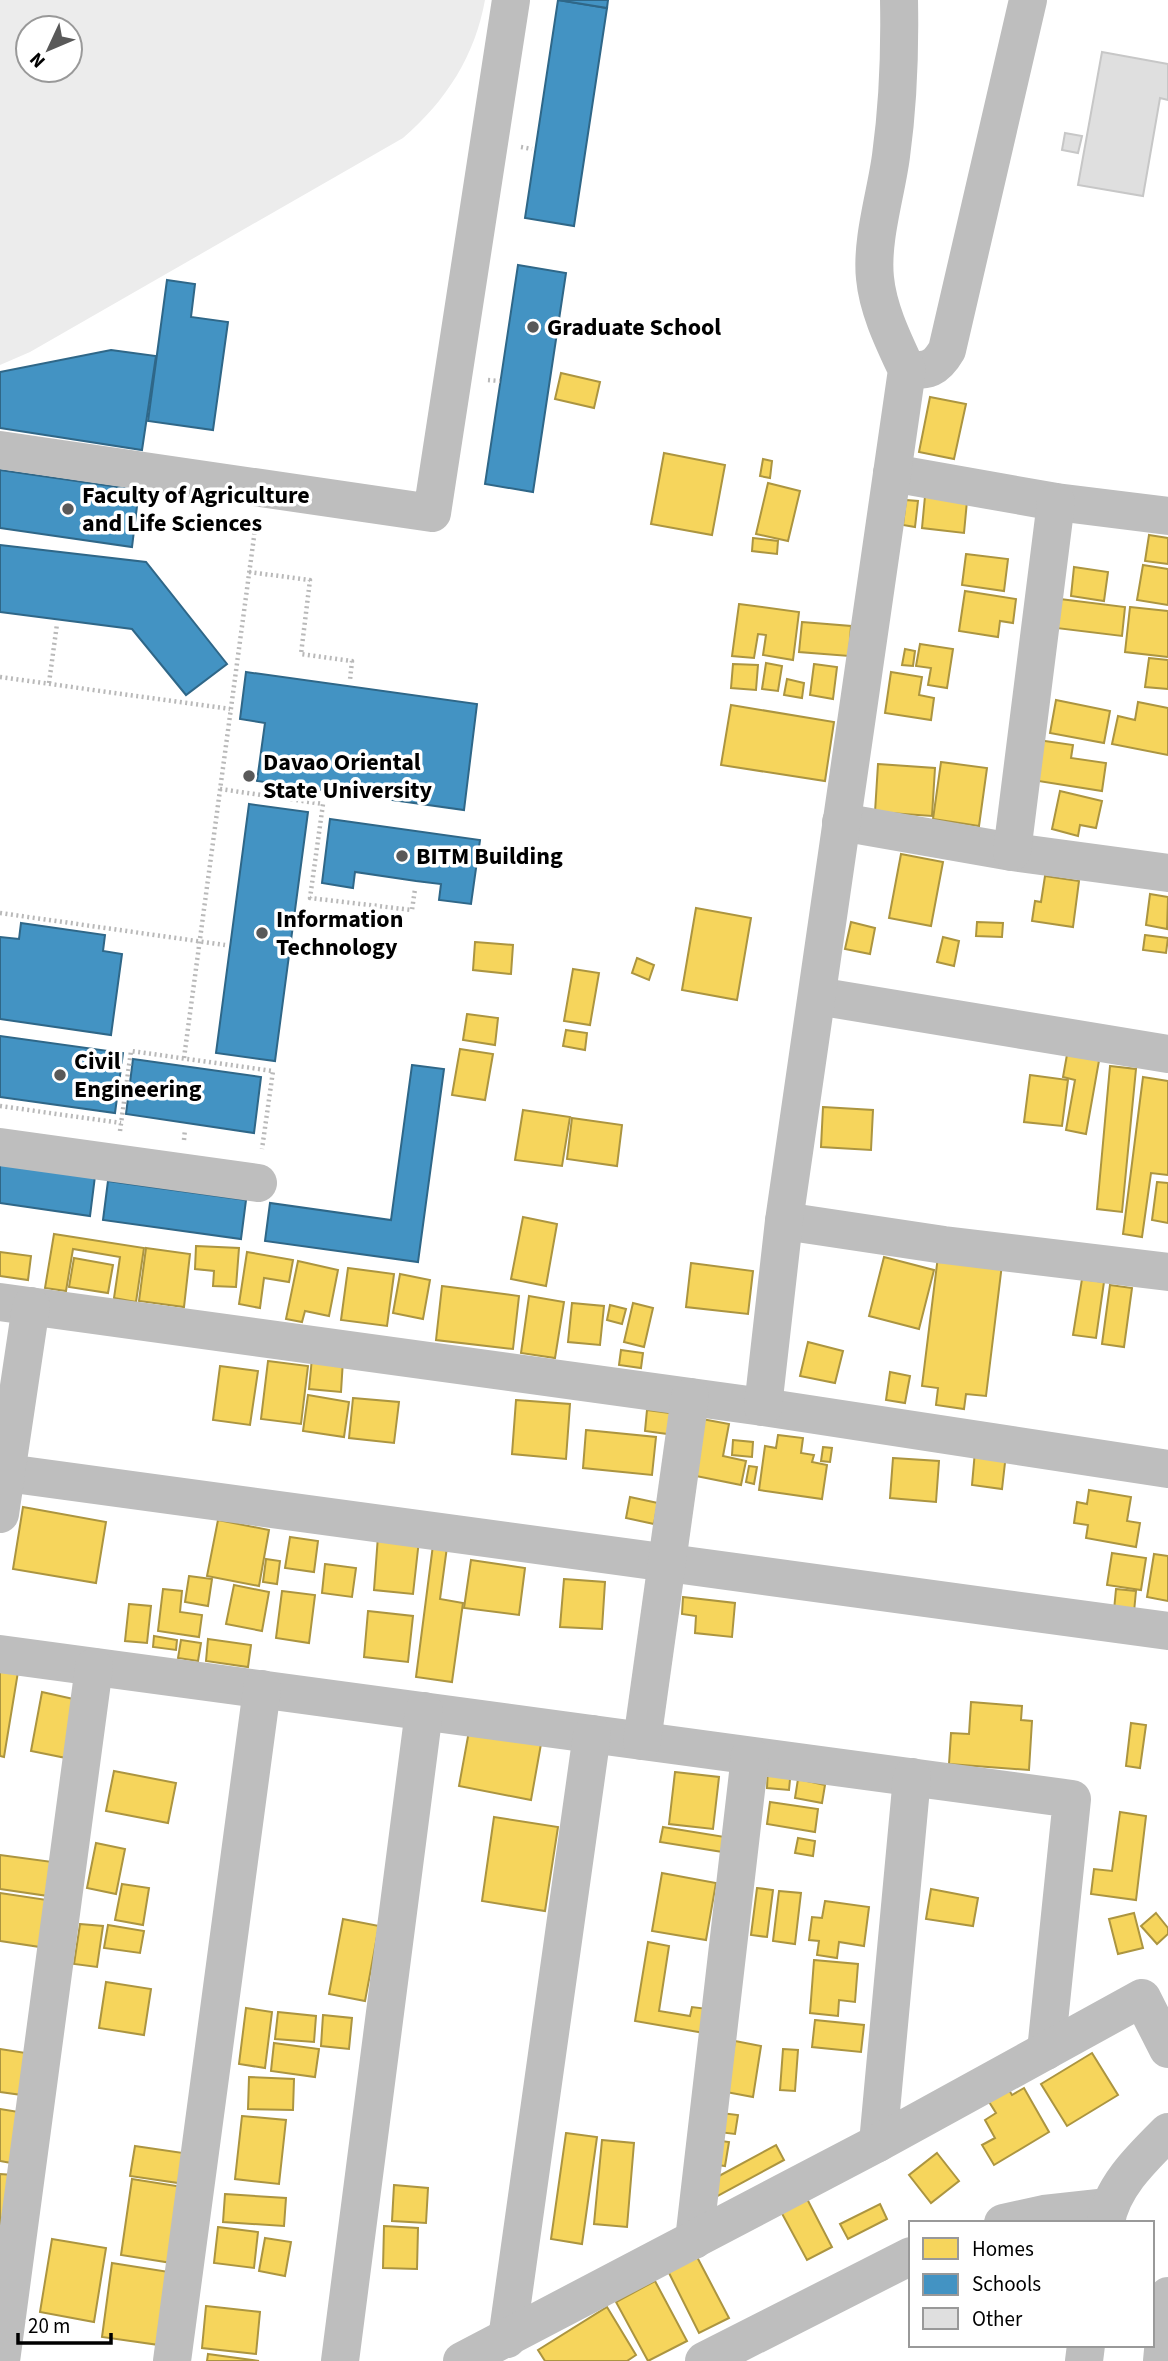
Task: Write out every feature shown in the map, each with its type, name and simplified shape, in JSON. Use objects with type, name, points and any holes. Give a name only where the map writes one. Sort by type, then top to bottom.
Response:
[{"type":"street","points":[[0,450],[432,513],[511,0]]},
{"type":"street","points":[[906,370],[924,371],[934,368],[947,350],[1028,0]]},
{"type":"street","points":[[762,1406],[784,1221],[906,370],[881,306],[874,278],[877,240],[891,154],[906,3]]},
{"type":"street","points":[[892,473],[1056,502],[1168,516]]},
{"type":"street","points":[[1012,852],[1056,502]]},
{"type":"street","points":[[841,822],[1012,852],[1168,870]]},
{"type":"street","points":[[817,996],[1168,1055]]},
{"type":"street","points":[[0,1147],[258,1183]]},
{"type":"street","points":[[784,1221],[1168,1272]]},
{"type":"street","points":[[0,1514],[16,1304],[762,1406],[1168,1469]]},
{"type":"street","points":[[642,1741],[690,1396]]},
{"type":"street","points":[[3,1473],[1168,1631]]},
{"type":"street","points":[[0,1654],[1072,1799],[1046,2051]]},
{"type":"street","points":[[1,2361],[94,1667]]},
{"type":"street","points":[[172,2361],[262,1689]]},
{"type":"street","points":[[340,2361],[424,1711]]},
{"type":"street","points":[[507,2339],[592,1734]]},
{"type":"street","points":[[694,2240],[750,1756]]},
{"type":"street","points":[[878,2143],[912,1777]]},
{"type":"street","points":[[462,2361],[878,2143],[1142,1998],[1168,2049]]},
{"type":"street","points":[[1012,2221],[1044,2214],[1107,2215],[1133,2170],[1168,2132]]},
{"type":"street","points":[[705,2361],[909,2257]]},
{"type":"street","points":[[1162,2361],[1168,2296]]},
{"type":"path","points":[[184,1058],[260,488]]},
{"type":"path","points":[[249,572],[310,580],[301,654],[352,661],[350,680]]},
{"type":"path","points":[[49,683],[57,624]]},
{"type":"path","points":[[0,677],[230,709]]},
{"type":"path","points":[[220,789],[323,804],[310,898],[412,909],[415,888]]},
{"type":"path","points":[[0,914],[225,945]]},
{"type":"path","points":[[116,1163],[131,1051],[184,1058],[273,1071],[258,1183]]},
{"type":"path","points":[[0,1106],[121,1123]]},
{"type":"shaded area","points":[[0,0],[485,0],[474,40],[456,76],[433,109],[403,138],[30,352],[0,365]]},
{"type":"building: Homes","points":[[561,373],[600,382],[594,408],[555,399]]},
{"type":"building: Homes","points":[[930,397],[966,404],[954,459],[919,452]]},
{"type":"building: Homes","points":[[664,453],[725,465],[712,535],[651,524]]},
{"type":"building: Homes","points":[[763,459],[772,461],[770,478],[760,476]]},
{"type":"building: Homes","points":[[768,483],[800,491],[788,541],[756,534]]},
{"type":"building: Homes","points":[[925,496],[967,501],[964,533],[922,528]]},
{"type":"building: Homes","points":[[906,500],[918,501],[915,527],[903,525]]},
{"type":"building: Homes","points":[[1149,535],[1168,538],[1168,564],[1145,561]]},
{"type":"building: Homes","points":[[753,538],[778,541],[777,554],[752,551]]},
{"type":"building: Homes","points":[[966,554],[1008,559],[1004,591],[962,585]]},
{"type":"building: Homes","points":[[1143,565],[1168,569],[1168,605],[1137,600]]},
{"type":"building: Homes","points":[[1074,567],[1108,572],[1104,601],[1071,596]]},
{"type":"building: Homes","points":[[965,591],[1016,599],[1013,623],[1000,621],[998,637],[959,631]]},
{"type":"building: Homes","points":[[1060,599],[1125,607],[1122,636],[1056,628]]},
{"type":"building: Homes","points":[[739,604],[799,612],[793,660],[763,655],[766,635],[758,634],[754,658],[732,656]]},
{"type":"building: Homes","points":[[1130,607],[1168,611],[1168,657],[1125,652]]},
{"type":"building: Homes","points":[[802,622],[851,626],[849,656],[799,652]]},
{"type":"building: Homes","points":[[920,644],[953,649],[947,688],[928,685],[931,668],[916,666]]},
{"type":"building: Homes","points":[[905,649],[915,651],[913,666],[902,665]]},
{"type":"building: Homes","points":[[1149,658],[1168,660],[1168,689],[1145,687]]},
{"type":"building: Homes","points":[[766,663],[782,666],[778,691],[762,689]]},
{"type":"building: Homes","points":[[733,664],[758,665],[756,690],[731,688]]},
{"type":"building: Homes","points":[[814,664],[837,667],[833,699],[810,695]]},
{"type":"building: Homes","points":[[891,672],[922,677],[919,695],[934,698],[931,720],[885,713]]},
{"type":"building: Homes","points":[[787,679],[804,683],[802,698],[784,695]]},
{"type":"building: Homes","points":[[1056,700],[1110,711],[1104,743],[1050,733]]},
{"type":"building: Homes","points":[[1138,702],[1168,708],[1168,755],[1112,744],[1118,716],[1135,720]]},
{"type":"building: Homes","points":[[731,705],[834,722],[825,781],[721,765]]},
{"type":"building: Homes","points":[[1038,740],[1073,745],[1071,758],[1106,763],[1102,791],[1032,780]]},
{"type":"building: Homes","points":[[941,762],[987,768],[979,826],[933,819]]},
{"type":"building: Homes","points":[[878,764],[935,768],[932,816],[875,812]]},
{"type":"building: Homes","points":[[1060,791],[1102,801],[1096,828],[1080,825],[1078,836],[1052,829]]},
{"type":"building: Homes","points":[[901,854],[943,862],[931,926],[889,918]]},
{"type":"building: Homes","points":[[1045,876],[1079,881],[1073,927],[1032,921],[1035,901],[1041,902]]},
{"type":"building: Homes","points":[[1150,894],[1168,897],[1167,929],[1146,925]]},
{"type":"building: Homes","points":[[696,908],[751,918],[737,1000],[682,990]]},
{"type":"building: Homes","points":[[851,922],[875,928],[870,954],[845,949]]},
{"type":"building: Homes","points":[[977,922],[1003,923],[1002,937],[976,936]]},
{"type":"building: Homes","points":[[1145,935],[1168,938],[1166,953],[1143,950]]},
{"type":"building: Homes","points":[[943,937],[959,941],[954,966],[937,962]]},
{"type":"building: Homes","points":[[475,942],[513,945],[511,974],[473,970]]},
{"type":"building: Homes","points":[[637,958],[654,965],[649,980],[632,973]]},
{"type":"building: Homes","points":[[573,969],[599,973],[590,1025],[564,1021]]},
{"type":"building: Homes","points":[[467,1014],[498,1018],[495,1045],[463,1040]]},
{"type":"building: Homes","points":[[566,1030],[587,1033],[585,1050],[563,1046]]},
{"type":"building: Homes","points":[[460,1049],[493,1054],[485,1100],[452,1095]]},
{"type":"building: Homes","points":[[1068,1049],[1100,1055],[1086,1134],[1066,1130],[1075,1080],[1063,1077]]},
{"type":"building: Homes","points":[[1110,1066],[1136,1069],[1122,1212],[1097,1209]]},
{"type":"building: Homes","points":[[1030,1075],[1068,1080],[1062,1126],[1024,1122]]},
{"type":"building: Homes","points":[[1143,1077],[1168,1081],[1168,1175],[1151,1173],[1142,1237],[1123,1234]]},
{"type":"building: Homes","points":[[823,1107],[873,1110],[871,1150],[821,1147]]},
{"type":"building: Homes","points":[[523,1110],[570,1117],[562,1166],[515,1160]]},
{"type":"building: Homes","points":[[572,1118],[622,1125],[617,1166],[567,1159]]},
{"type":"building: Homes","points":[[1157,1182],[1168,1183],[1168,1223],[1152,1220]]},
{"type":"building: Homes","points":[[523,1217],[557,1224],[546,1286],[511,1279]]},
{"type":"building: Homes","points":[[54,1234],[144,1248],[136,1302],[114,1298],[120,1257],[73,1249],[66,1291],[45,1288]]},
{"type":"building: Homes","points":[[196,1246],[239,1248],[236,1287],[213,1286],[214,1271],[195,1269]]},
{"type":"building: Homes","points":[[146,1248],[190,1254],[184,1307],[139,1301]]},
{"type":"building: Homes","points":[[939,1248],[1003,1256],[986,1396],[966,1394],[964,1409],[936,1405],[938,1388],[922,1386]]},
{"type":"building: Homes","points":[[0,1252],[31,1256],[28,1280],[0,1276]]},
{"type":"building: Homes","points":[[247,1252],[293,1260],[289,1282],[264,1278],[260,1308],[239,1304]]},
{"type":"building: Homes","points":[[884,1257],[934,1270],[919,1329],[869,1316]]},
{"type":"building: Homes","points":[[74,1258],[113,1265],[108,1293],[69,1287]]},
{"type":"building: Homes","points":[[298,1261],[338,1270],[329,1316],[305,1311],[302,1322],[286,1319]]},
{"type":"building: Homes","points":[[691,1263],[753,1271],[748,1314],[686,1307]]},
{"type":"building: Homes","points":[[348,1268],[394,1274],[387,1326],[341,1320]]},
{"type":"building: Homes","points":[[400,1274],[430,1280],[423,1319],[393,1313]]},
{"type":"building: Homes","points":[[1082,1279],[1104,1282],[1096,1338],[1073,1335]]},
{"type":"building: Homes","points":[[1110,1285],[1132,1288],[1124,1347],[1102,1344]]},
{"type":"building: Homes","points":[[442,1286],[519,1296],[513,1349],[436,1340]]},
{"type":"building: Homes","points":[[529,1296],[564,1302],[555,1358],[521,1353]]},
{"type":"building: Homes","points":[[572,1303],[604,1306],[600,1345],[568,1342]]},
{"type":"building: Homes","points":[[633,1303],[653,1308],[644,1347],[624,1342]]},
{"type":"building: Homes","points":[[610,1305],[626,1309],[622,1324],[607,1320]]},
{"type":"building: Homes","points":[[808,1342],[843,1351],[835,1383],[800,1376]]},
{"type":"building: Homes","points":[[621,1350],[643,1353],[641,1368],[619,1365]]},
{"type":"building: Homes","points":[[312,1358],[343,1360],[341,1392],[309,1389]]},
{"type":"building: Homes","points":[[268,1361],[308,1366],[301,1424],[261,1419]]},
{"type":"building: Homes","points":[[220,1366],[258,1371],[250,1425],[213,1420]]},
{"type":"building: Homes","points":[[890,1372],[910,1376],[905,1403],[886,1400]]},
{"type":"building: Homes","points":[[308,1395],[349,1402],[344,1437],[303,1431]]},
{"type":"building: Homes","points":[[353,1398],[399,1402],[394,1443],[349,1438]]},
{"type":"building: Homes","points":[[516,1400],[570,1404],[566,1459],[512,1454]]},
{"type":"building: Homes","points":[[647,1410],[677,1414],[675,1435],[645,1431]]},
{"type":"building: Homes","points":[[702,1419],[729,1424],[723,1456],[746,1461],[741,1485],[691,1475]]},
{"type":"building: Homes","points":[[586,1430],[656,1437],[652,1475],[583,1468]]},
{"type":"building: Homes","points":[[778,1435],[803,1438],[801,1453],[814,1455],[812,1462],[827,1465],[822,1499],[759,1490],[765,1446],[776,1448]]},
{"type":"building: Homes","points":[[733,1440],[753,1442],[752,1457],[732,1455]]},
{"type":"building: Homes","points":[[823,1447],[832,1448],[830,1462],[821,1461]]},
{"type":"building: Homes","points":[[975,1451],[1006,1454],[1002,1489],[972,1485]]},
{"type":"building: Homes","points":[[893,1458],[939,1461],[936,1502],[890,1498]]},
{"type":"building: Homes","points":[[749,1466],[757,1467],[754,1484],[746,1482]]},
{"type":"building: Homes","points":[[1089,1490],[1131,1497],[1127,1521],[1140,1523],[1136,1547],[1086,1538],[1088,1525],[1074,1523],[1077,1502],[1087,1504]]},
{"type":"building: Homes","points":[[630,1497],[658,1503],[654,1524],[626,1518]]},
{"type":"building: Homes","points":[[23,1507],[106,1522],[96,1583],[13,1569]]},
{"type":"building: Homes","points":[[218,1520],[269,1530],[259,1586],[207,1576]]},
{"type":"building: Homes","points":[[378,1536],[419,1540],[413,1594],[374,1590]]},
{"type":"building: Homes","points":[[290,1537],[318,1541],[314,1572],[285,1568]]},
{"type":"building: Homes","points":[[433,1545],[447,1547],[440,1599],[463,1603],[452,1682],[416,1677]]},
{"type":"building: Homes","points":[[1112,1553],[1146,1558],[1141,1590],[1107,1585]]},
{"type":"building: Homes","points":[[1154,1554],[1168,1556],[1168,1601],[1147,1597]]},
{"type":"building: Homes","points":[[266,1559],[280,1561],[277,1584],[263,1582]]},
{"type":"building: Homes","points":[[471,1560],[525,1568],[519,1615],[464,1608]]},
{"type":"building: Homes","points":[[325,1564],[356,1568],[352,1597],[322,1593]]},
{"type":"building: Homes","points":[[189,1576],[212,1579],[208,1606],[185,1602]]},
{"type":"building: Homes","points":[[564,1579],[605,1582],[602,1629],[560,1627]]},
{"type":"building: Homes","points":[[234,1585],[269,1592],[262,1631],[226,1624]]},
{"type":"building: Homes","points":[[163,1589],[182,1591],[180,1612],[202,1615],[199,1637],[158,1631]]},
{"type":"building: Homes","points":[[1116,1589],[1136,1591],[1134,1612],[1114,1610]]},
{"type":"building: Homes","points":[[282,1591],[315,1595],[309,1643],[276,1638]]},
{"type":"building: Homes","points":[[683,1597],[735,1603],[732,1637],[695,1633],[696,1616],[682,1614]]},
{"type":"building: Homes","points":[[129,1604],[151,1606],[147,1643],[125,1641]]},
{"type":"building: Homes","points":[[368,1611],[413,1616],[408,1662],[364,1657]]},
{"type":"building: Homes","points":[[154,1636],[177,1640],[176,1650],[153,1647]]},
{"type":"building: Homes","points":[[208,1639],[251,1645],[248,1667],[206,1661]]},
{"type":"building: Homes","points":[[181,1640],[201,1643],[198,1661],[178,1658]]},
{"type":"building: Homes","points":[[0,1670],[18,1672],[4,1757],[0,1756]]},
{"type":"building: Homes","points":[[42,1692],[78,1700],[66,1758],[31,1751]]},
{"type":"building: Homes","points":[[971,1702],[1022,1706],[1021,1720],[1032,1721],[1029,1770],[949,1764],[951,1733],[969,1734]]},
{"type":"building: Homes","points":[[1131,1723],[1146,1725],[1140,1768],[1126,1766]]},
{"type":"building: Homes","points":[[469,1731],[541,1744],[531,1800],[459,1786]]},
{"type":"building: Homes","points":[[768,1767],[791,1769],[789,1790],[767,1788]]},
{"type":"building: Homes","points":[[114,1771],[176,1783],[168,1823],[106,1811]]},
{"type":"building: Homes","points":[[675,1772],[719,1777],[713,1829],[669,1824]]},
{"type":"building: Homes","points":[[798,1779],[825,1785],[822,1803],[795,1798]]},
{"type":"building: Homes","points":[[770,1802],[818,1809],[815,1832],[767,1824]]},
{"type":"building: Homes","points":[[1120,1812],[1146,1816],[1136,1900],[1091,1894],[1094,1869],[1112,1871]]},
{"type":"building: Homes","points":[[494,1817],[558,1827],[545,1911],[482,1901]]},
{"type":"building: Homes","points":[[663,1827],[731,1838],[729,1853],[660,1842]]},
{"type":"building: Homes","points":[[798,1838],[815,1841],[813,1856],[795,1853]]},
{"type":"building: Homes","points":[[96,1843],[125,1849],[116,1894],[87,1888]]},
{"type":"building: Homes","points":[[0,1855],[60,1863],[55,1897],[0,1889]]},
{"type":"building: Homes","points":[[662,1873],[716,1883],[706,1940],[652,1931]]},
{"type":"building: Homes","points":[[122,1884],[149,1888],[143,1925],[115,1920]]},
{"type":"building: Homes","points":[[757,1888],[773,1890],[767,1937],[751,1935]]},
{"type":"building: Homes","points":[[931,1889],[978,1898],[973,1926],[926,1919]]},
{"type":"building: Homes","points":[[779,1891],[801,1893],[795,1944],[773,1941]]},
{"type":"building: Homes","points":[[0,1893],[47,1900],[40,1947],[0,1941]]},
{"type":"building: Homes","points":[[825,1901],[869,1907],[864,1946],[839,1942],[837,1958],[817,1955],[819,1941],[809,1940],[812,1917],[822,1918]]},
{"type":"building: Homes","points":[[1134,1913],[1143,1948],[1118,1954],[1109,1919]]},
{"type":"building: Homes","points":[[1156,1913],[1168,1928],[1168,1934],[1157,1944],[1141,1926]]},
{"type":"building: Homes","points":[[343,1919],[379,1926],[365,2001],[329,1994]]},
{"type":"building: Homes","points":[[80,1924],[103,1926],[97,1967],[74,1964]]},
{"type":"building: Homes","points":[[108,1925],[144,1931],[140,1953],[104,1948]]},
{"type":"building: Homes","points":[[648,1942],[669,1946],[659,2011],[690,2016],[692,2007],[708,2009],[704,2033],[635,2021]]},
{"type":"building: Homes","points":[[814,1960],[858,1964],[855,2002],[839,2000],[838,2016],[810,2013]]},
{"type":"building: Homes","points":[[106,1982],[151,1989],[144,2035],[99,2028]]},
{"type":"building: Homes","points":[[246,2008],[272,2012],[265,2068],[239,2064]]},
{"type":"building: Homes","points":[[278,2012],[316,2016],[314,2042],[275,2039]]},
{"type":"building: Homes","points":[[323,2015],[352,2018],[349,2049],[321,2046]]},
{"type":"building: Homes","points":[[815,2020],[864,2025],[861,2052],[812,2047]]},
{"type":"building: Homes","points":[[735,2041],[761,2046],[753,2097],[726,2092]]},
{"type":"building: Homes","points":[[274,2043],[319,2049],[315,2077],[271,2071]]},
{"type":"building: Homes","points":[[0,2049],[26,2053],[22,2095],[0,2092]]},
{"type":"building: Homes","points":[[783,2049],[798,2050],[795,2091],[780,2090]]},
{"type":"building: Homes","points":[[1092,2053],[1118,2095],[1067,2126],[1041,2084]]},
{"type":"building: Homes","points":[[249,2077],[294,2079],[293,2110],[248,2109]]},
{"type":"building: Homes","points":[[1006,2085],[1012,2095],[1024,2088],[1049,2132],[994,2165],[982,2145],[995,2138],[985,2120],[996,2113],[986,2097]]},
{"type":"building: Homes","points":[[0,2109],[25,2113],[17,2164],[0,2161]]},
{"type":"building: Homes","points":[[721,2113],[738,2115],[735,2134],[718,2132]]},
{"type":"building: Homes","points":[[242,2116],[286,2120],[279,2184],[235,2179]]},
{"type":"building: Homes","points":[[566,2133],[597,2137],[582,2244],[551,2239]]},
{"type":"building: Homes","points":[[602,2140],[634,2143],[627,2227],[594,2224]]},
{"type":"building: Homes","points":[[714,2140],[729,2142],[725,2166],[711,2164]]},
{"type":"building: Homes","points":[[776,2145],[784,2160],[714,2198],[706,2183]]},
{"type":"building: Homes","points":[[135,2146],[190,2154],[185,2184],[130,2176]]},
{"type":"building: Homes","points":[[937,2153],[959,2181],[931,2203],[909,2175]]},
{"type":"building: Homes","points":[[0,2174],[13,2175],[0,2228]]},
{"type":"building: Homes","points":[[132,2179],[189,2188],[178,2264],[121,2255]]},
{"type":"building: Homes","points":[[394,2185],[428,2188],[426,2223],[392,2221]]},
{"type":"building: Homes","points":[[225,2194],[286,2198],[284,2226],[223,2222]]},
{"type":"building: Homes","points":[[805,2195],[832,2247],[807,2260],[779,2208]]},
{"type":"building: Homes","points":[[880,2204],[887,2219],[848,2239],[840,2224]]},
{"type":"building: Homes","points":[[384,2226],[418,2228],[417,2269],[383,2268]]},
{"type":"building: Homes","points":[[218,2227],[258,2232],[254,2268],[214,2263]]},
{"type":"building: Homes","points":[[265,2238],[291,2242],[285,2276],[259,2271]]},
{"type":"building: Homes","points":[[52,2239],[106,2248],[94,2322],[40,2312]]},
{"type":"building: Homes","points":[[696,2255],[729,2318],[699,2333],[667,2269]]},
{"type":"building: Homes","points":[[112,2263],[169,2272],[159,2345],[102,2337]]},
{"type":"building: Homes","points":[[655,2281],[687,2341],[648,2361],[616,2302]]},
{"type":"building: Homes","points":[[206,2306],[260,2312],[256,2354],[202,2348]]},
{"type":"building: Homes","points":[[607,2307],[636,2355],[627,2361],[545,2361],[538,2350]]},
{"type":"building: Homes","points":[[208,2354],[259,2361],[207,2361]]},
{"type":"building: Schools","points":[[558,0],[607,8],[574,226],[525,218]]},
{"type":"building: Schools","points":[[558,0],[608,0],[607,8]]},
{"type":"building: Schools","name":"Graduate School","points":[[518,265],[566,273],[533,492],[485,484]]},
{"type":"building: Schools","points":[[167,280],[195,284],[191,317],[228,322],[213,430],[148,421]]},
{"type":"building: Schools","points":[[111,350],[156,356],[142,450],[0,428],[0,372]]},
{"type":"building: Schools","name":"Faculty of Agriculture and Life Sciences","points":[[0,470],[139,490],[132,547],[0,528]]},
{"type":"building: Schools","points":[[0,545],[146,562],[227,664],[186,695],[132,629],[0,612]]},
{"type":"building: Schools","points":[[246,672],[477,704],[464,810],[257,781],[265,723],[240,719]]},
{"type":"building: Schools","name":"Information Technology","points":[[249,804],[308,812],[275,1061],[216,1053]]},
{"type":"building: Schools","name":"BITM Building","points":[[330,819],[480,840],[471,904],[439,900],[441,884],[355,872],[353,888],[322,883]]},
{"type":"building: Schools","points":[[21,923],[105,935],[103,951],[122,954],[111,1035],[0,1019],[0,937],[19,939]]},
{"type":"building: Schools","name":"Civil Engineering","points":[[0,1036],[123,1053],[115,1113],[0,1097]]},
{"type":"building: Schools","points":[[133,1059],[261,1077],[254,1133],[126,1114]]},
{"type":"building: Schools","points":[[412,1065],[444,1069],[418,1262],[265,1241],[270,1203],[391,1220]]},
{"type":"building: Schools","points":[[0,1163],[95,1176],[90,1216],[0,1203]]},
{"type":"building: Schools","points":[[108,1181],[246,1200],[241,1239],[103,1220]]},
{"type":"building: Other","points":[[1102,52],[1168,64],[1168,100],[1160,98],[1143,196],[1078,185]]},
{"type":"building: Other","points":[[1065,133],[1082,136],[1078,153],[1062,150]]},
{"type":"place","name":"Graduate School","points":[[533,327]]},
{"type":"place","name":"Faculty of Agriculture and Life Sciences","points":[[68,509]]},
{"type":"place","name":"Davao Oriental State University","points":[[249,776]]},
{"type":"place","name":"BITM Building","points":[[402,856]]},
{"type":"place","name":"Information Technology","points":[[262,933]]},
{"type":"place","name":"Civil Engineering","points":[[60,1075]]}]
